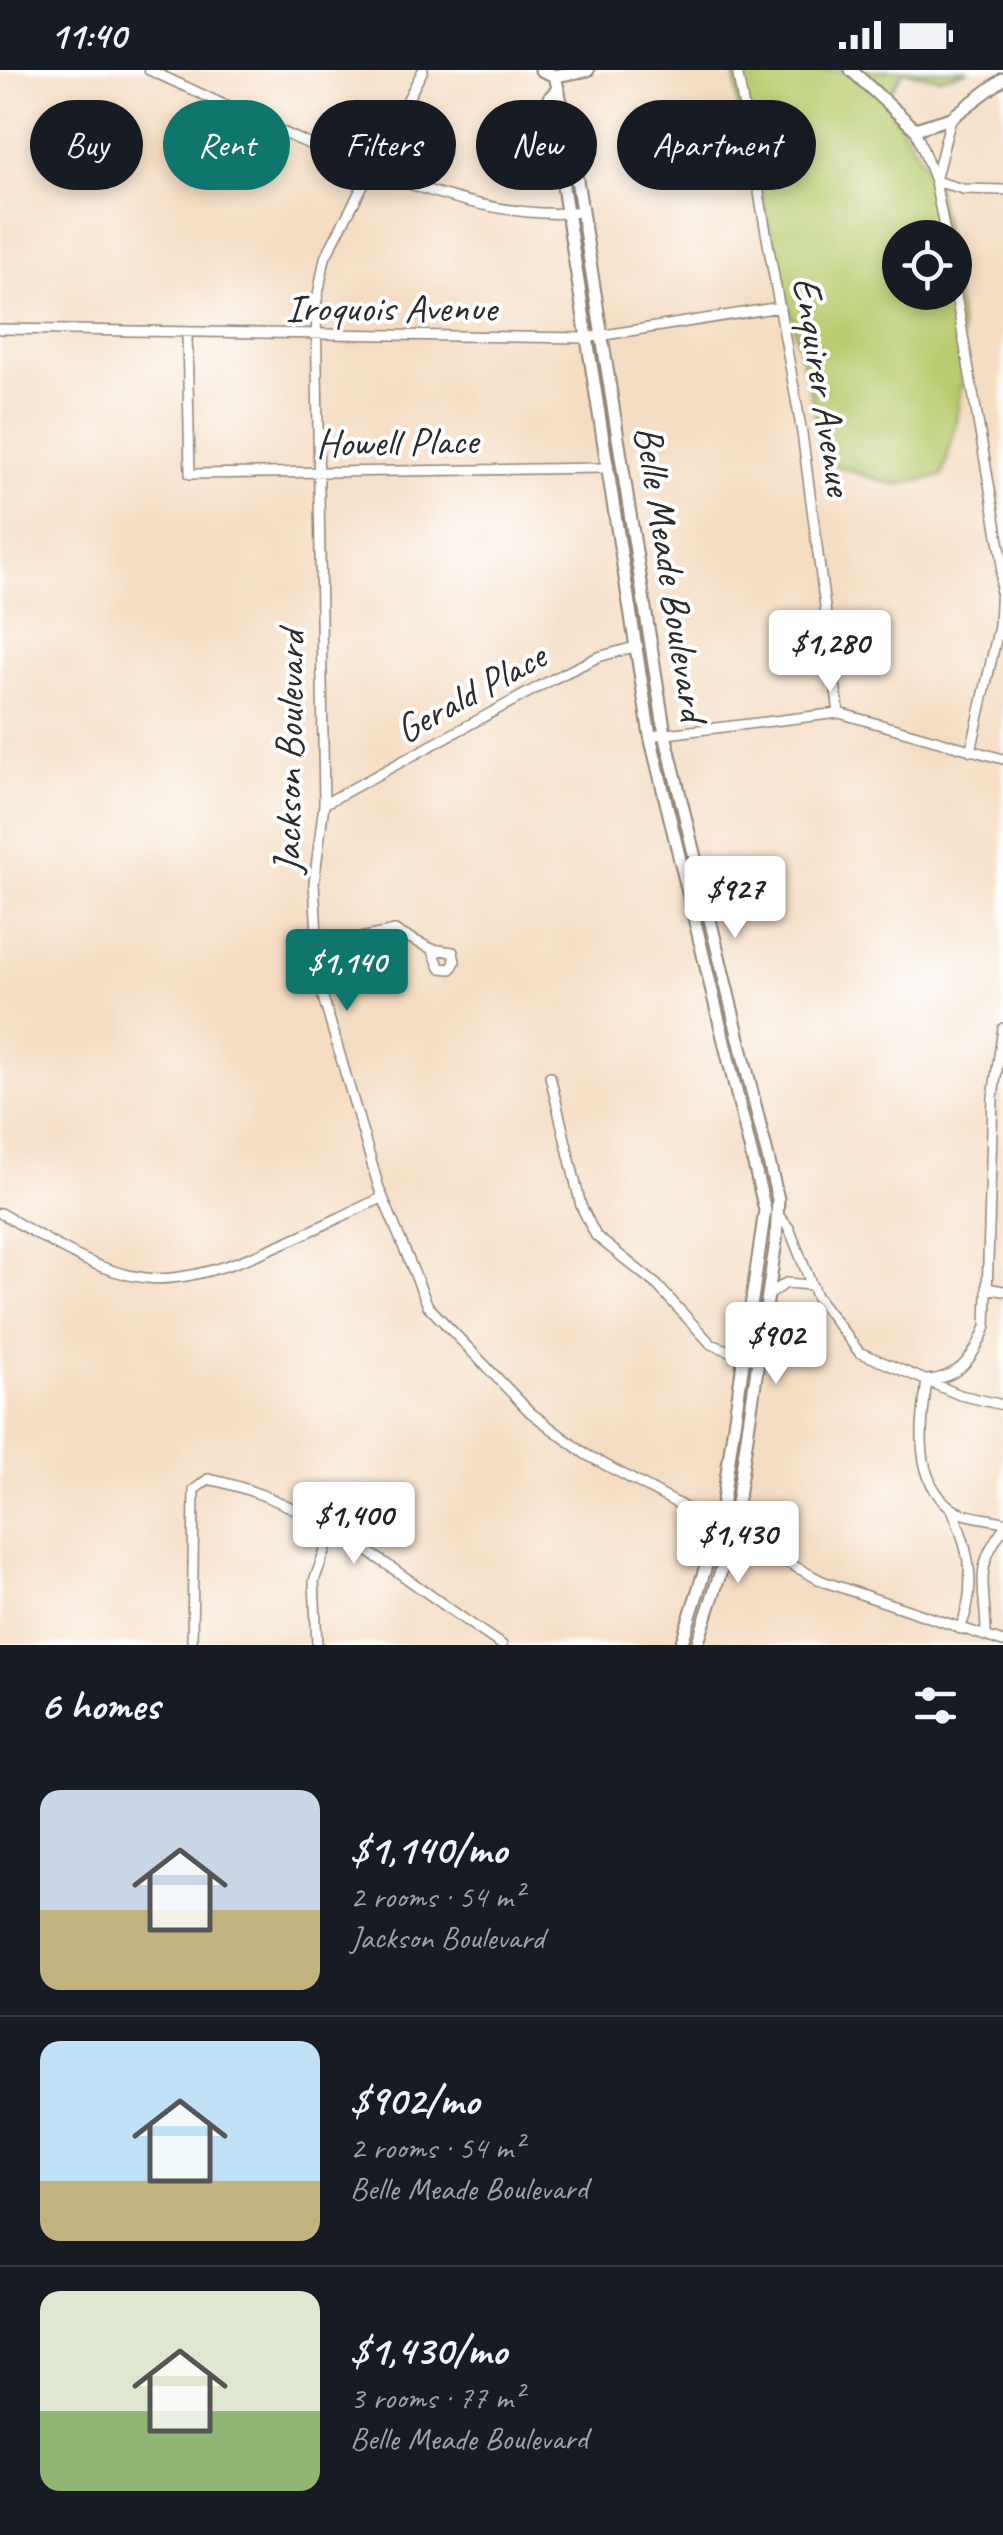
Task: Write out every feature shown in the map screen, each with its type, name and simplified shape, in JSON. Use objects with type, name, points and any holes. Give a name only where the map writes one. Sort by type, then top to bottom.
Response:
[{"type":"main road","points":[[550,71],[588,70]]},
{"type":"main road","points":[[851,70],[915,129],[951,118],[1003,78]]},
{"type":"main road","name":"Belle Meade Boulevard","points":[[550,71],[556,91],[563,96],[665,734],[758,1112],[772,1215],[761,1296],[759,1362],[734,1524],[715,1537],[681,1645]]},
{"type":"main road","name":"Belle Meade Boulevard","points":[[556,91],[548,98],[604,468],[650,736],[694,924],[772,1215]]},
{"type":"main road","points":[[604,468],[621,465]]},
{"type":"main road","points":[[684,882],[698,878]]},
{"type":"main road","points":[[694,924],[709,921]]},
{"type":"main road","name":"Belle Meade Boulevard","points":[[697,1645],[730,1543],[720,1521],[744,1358],[761,1296]]},
{"type":"main road","points":[[734,1430],[749,1432]]},
{"type":"street","points":[[149,70],[310,141]]},
{"type":"street","name":"Jackson Boulevard","points":[[408,100],[424,70]]},
{"type":"street","name":"Enquirer Avenue","points":[[736,70],[824,576],[839,713]]},
{"type":"street","points":[[935,180],[951,118]]},
{"type":"street","points":[[915,129],[935,180],[943,220]]},
{"type":"street","points":[[935,180],[963,189],[1003,190]]},
{"type":"street","name":"Jackson Boulevard","points":[[361,190],[325,258],[316,337],[324,804],[314,884],[315,947],[327,1018],[382,1198],[428,1306],[530,1412],[586,1454],[822,1580],[1003,1642]]},
{"type":"street","points":[[430,190],[470,205],[581,212]]},
{"type":"street","name":"Iroquois Avenue","points":[[0,329],[316,337],[586,338],[780,307]]},
{"type":"street","points":[[959,310],[1000,517],[1002,558],[999,626],[971,751]]},
{"type":"street","name":"Howell Place","points":[[187,335],[190,474],[604,468]]},
{"type":"street","name":"Gerald Place","points":[[324,804],[598,656],[648,643]]},
{"type":"street","points":[[650,736],[839,713],[1003,759]]},
{"type":"street","points":[[315,947],[395,931],[432,949]]},
{"type":"street","points":[[927,1380],[946,1379],[978,1349],[986,1327],[1003,1028]]},
{"type":"street","points":[[550,1076],[581,1206],[596,1236],[656,1286],[702,1338],[759,1362]]},
{"type":"street","points":[[0,1213],[102,1266],[144,1278],[178,1278],[210,1272],[382,1198]]},
{"type":"street","points":[[772,1215],[789,1228],[811,1285],[859,1352],[1003,1405]]},
{"type":"street","points":[[761,1296],[786,1282],[811,1285]]},
{"type":"street","points":[[986,1288],[1003,1291]]},
{"type":"street","points":[[927,1380],[923,1455],[934,1489],[952,1509],[970,1569],[966,1614],[960,1629]]},
{"type":"street","points":[[192,1645],[194,1490],[208,1479],[239,1485],[284,1502],[333,1529],[502,1645]]},
{"type":"street","points":[[952,1509],[1003,1526],[984,1560],[981,1592],[986,1634]]},
{"type":"street","points":[[317,1645],[314,1582],[333,1529]]},
{"type":"green space","points":[[735,70],[969,70],[940,78],[903,71],[885,100],[935,181],[943,220],[882,220],[882,310],[958,310],[959,316],[961,385],[942,476],[895,485],[828,463],[760,190],[816,190],[816,100],[738,100]]}]
